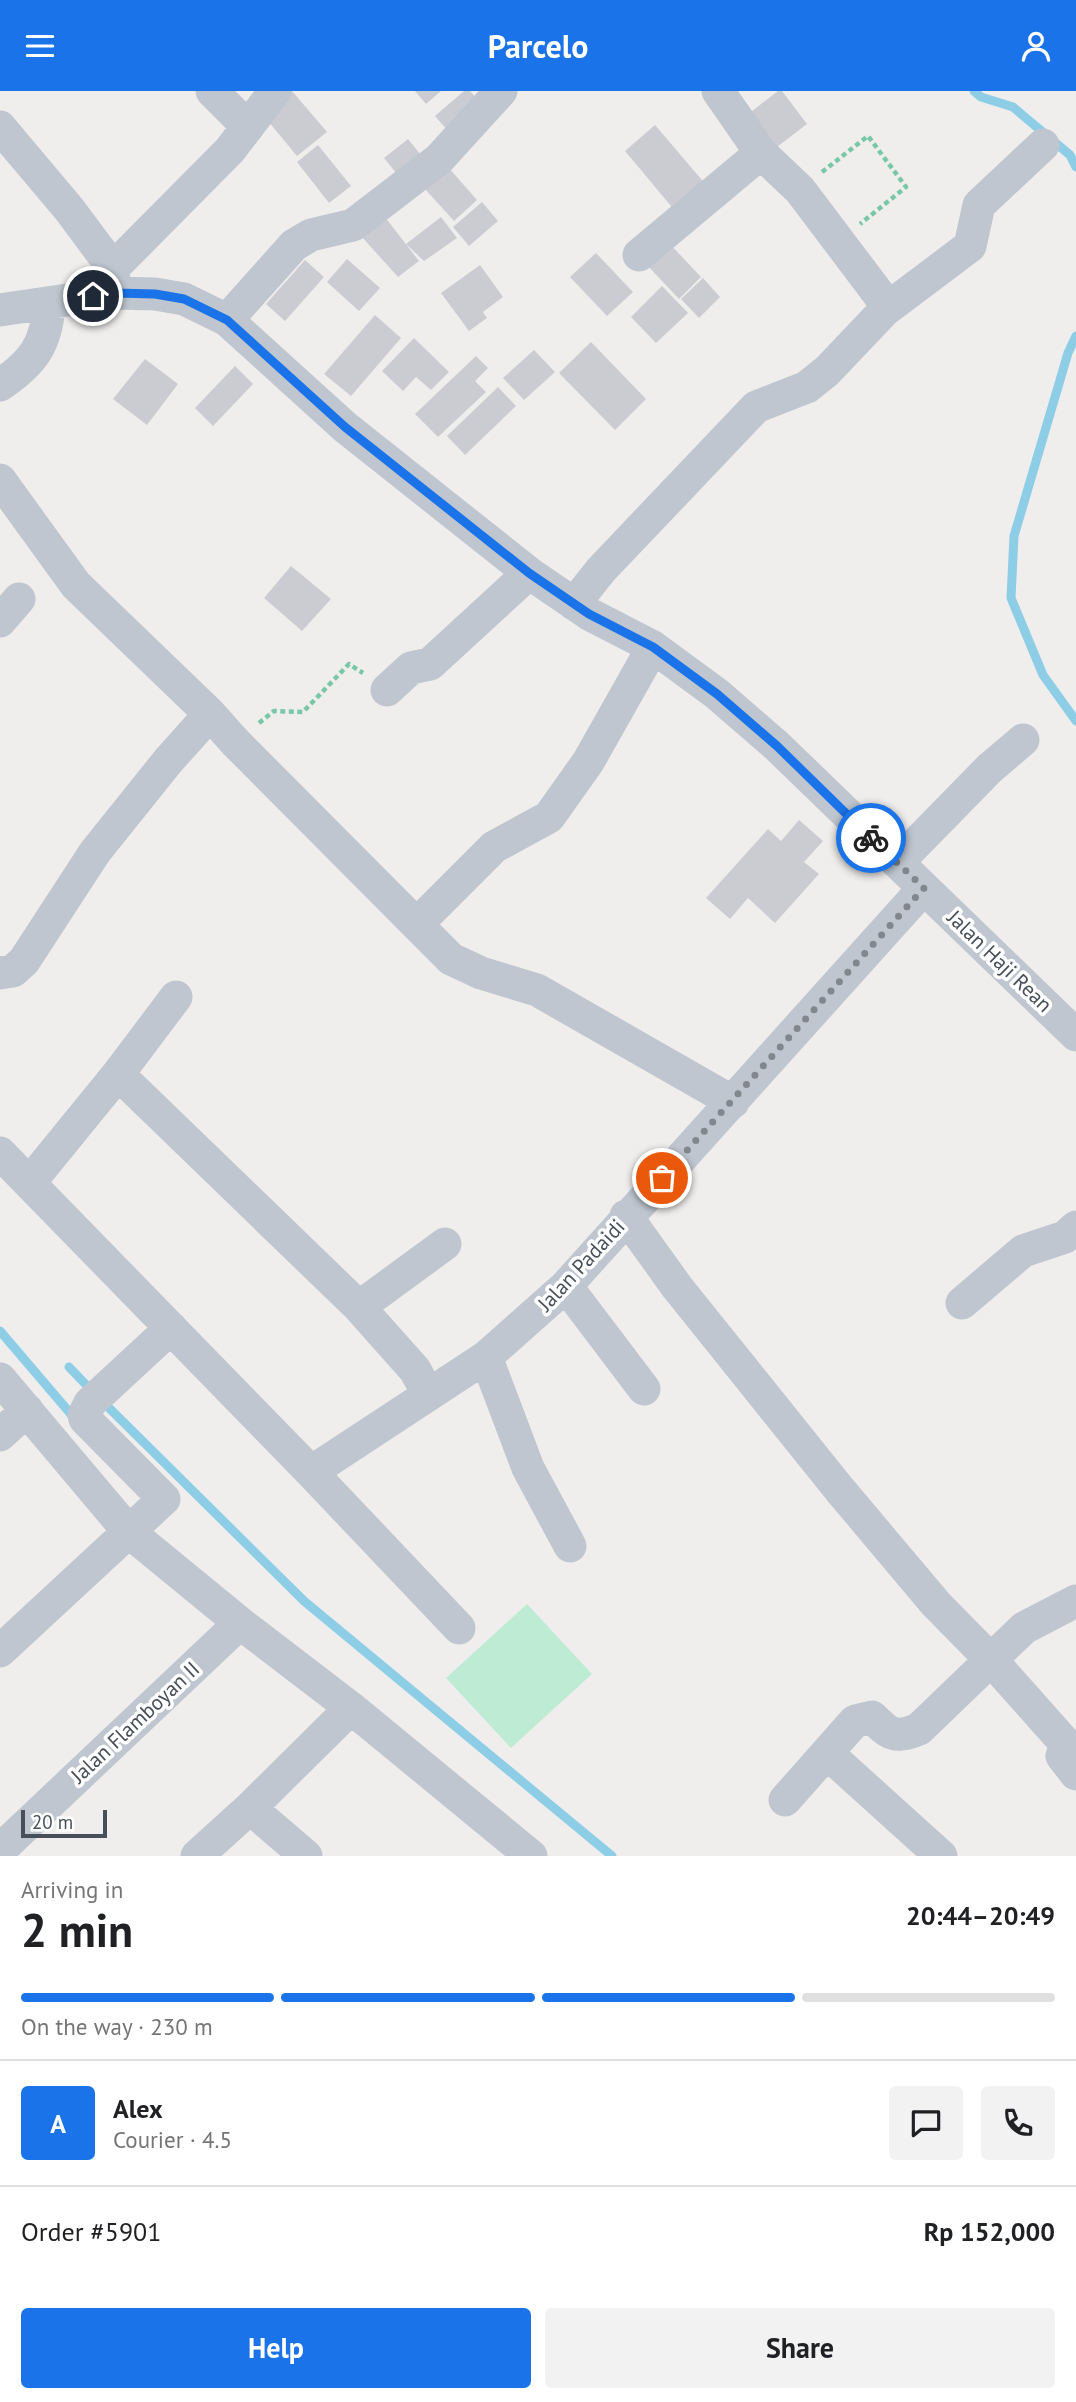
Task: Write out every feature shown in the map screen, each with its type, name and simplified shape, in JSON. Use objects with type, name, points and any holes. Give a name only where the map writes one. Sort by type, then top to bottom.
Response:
[{"type":"street","points":[[212,91],[248,127]]},
{"type":"street","points":[[0,127],[69,209],[114,280],[248,127],[275,91]]},
{"type":"street","points":[[227,320],[294,245],[311,235],[353,225],[439,159],[501,91]]},
{"type":"street","points":[[718,91],[761,153],[800,190],[880,296],[885,310]]},
{"type":"street","points":[[574,604],[601,570],[756,407],[807,387],[827,371],[885,310],[970,246],[979,205],[1043,145]]},
{"type":"street","points":[[639,255],[761,153]]},
{"type":"street","name":"Jalan Haji Rean","points":[[0,310],[50,303],[114,280],[155,294],[184,299],[227,320],[345,427],[529,573],[574,604],[653,647],[717,694],[767,737],[1076,1035]]},
{"type":"street","points":[[0,385],[19,373],[39,348],[48,326],[50,303]]},
{"type":"street","points":[[0,480],[76,585],[210,714],[451,959],[481,973],[537,990],[733,1102]]},
{"type":"street","points":[[387,689],[411,668],[430,664],[529,573]]},
{"type":"street","points":[[417,924],[494,847],[549,817],[588,762],[653,647]]},
{"type":"street","points":[[0,973],[13,971],[24,961],[95,852],[168,761],[210,714]]},
{"type":"street","points":[[898,862],[990,768],[1023,740]]},
{"type":"street","name":"Jalan Padaidi","points":[[311,1472],[486,1357],[566,1286],[626,1216],[733,1102],[924,888]]},
{"type":"street","points":[[30,1182],[118,1074],[176,997]]},
{"type":"street","points":[[118,1074],[359,1307],[415,1370],[428,1394]]},
{"type":"street","points":[[0,1153],[459,1628]]},
{"type":"street","points":[[626,1216],[677,1287],[840,1490],[936,1604],[992,1661],[1066,1744],[1062,1756],[1076,1774]]},
{"type":"street","points":[[962,1303],[1023,1251],[1065,1237],[1076,1227]]},
{"type":"street","points":[[359,1307],[445,1244]]},
{"type":"street","points":[[566,1286],[644,1389]]},
{"type":"street","points":[[0,1651],[164,1499],[84,1415],[97,1396],[171,1328]]},
{"type":"street","points":[[486,1357],[528,1468],[570,1546]]},
{"type":"street","points":[[0,1379],[129,1532],[240,1623],[351,1708],[531,1856]]},
{"type":"street","points":[[0,1435],[27,1410]]},
{"type":"street","points":[[785,1800],[855,1721],[872,1717],[888,1733],[904,1735],[919,1729],[1024,1628],[1076,1601]]},
{"type":"street","name":"Jalan Flamboyan II","points":[[0,1850],[240,1623]]},
{"type":"street","points":[[197,1856],[250,1808],[351,1708]]},
{"type":"street","points":[[827,1753],[941,1856]]},
{"type":"street","points":[[250,1808],[306,1856]]},
{"type":"path","points":[[800,190],[868,136],[906,187],[838,242]]},
{"type":"path","points":[[235,742],[274,711],[303,712],[349,664]]},
{"type":"green space","points":[[527,1604],[592,1674],[511,1748],[446,1678]]},
{"type":"building","points":[[292,91],[327,132],[297,156],[263,115]]},
{"type":"building","points":[[415,91],[441,91],[426,104]]},
{"type":"building","points":[[464,91],[470,91],[481,103],[448,131],[435,116]]},
{"type":"building","points":[[778,91],[782,91],[807,124],[769,153],[743,118]]},
{"type":"building","points":[[655,125],[707,186],[676,212],[625,151]]},
{"type":"building","points":[[408,139],[421,155],[397,174],[384,158]]},
{"type":"building","points":[[318,145],[351,186],[329,203],[297,162]]},
{"type":"building","points":[[449,168],[477,200],[454,221],[425,189]]},
{"type":"building","points":[[482,202],[498,221],[469,246],[453,227]]},
{"type":"building","points":[[385,217],[419,261],[398,277],[361,236]]},
{"type":"building","points":[[441,217],[457,238],[424,261],[406,244]]},
{"type":"building","points":[[668,242],[701,277],[679,299],[646,264]]},
{"type":"building","points":[[596,253],[633,292],[607,316],[570,277]]},
{"type":"building","points":[[347,259],[380,288],[359,311],[327,282]]},
{"type":"building","points":[[305,260],[324,277],[285,321],[266,304]]},
{"type":"building","points":[[480,265],[503,297],[483,312],[487,318],[469,331],[441,293]]},
{"type":"building","points":[[703,278],[720,297],[699,318],[681,299]]},
{"type":"building","points":[[662,286],[688,313],[656,343],[631,317]]},
{"type":"building","points":[[375,315],[401,338],[351,396],[324,374]]},
{"type":"building","points":[[414,338],[449,372],[431,390],[416,377],[403,391],[382,371]]},
{"type":"building","points":[[591,342],[646,399],[615,430],[559,373]]},
{"type":"building","points":[[534,350],[555,372],[524,400],[503,378]]},
{"type":"building","points":[[476,356],[488,368],[475,381],[486,392],[438,437],[415,414]]},
{"type":"building","points":[[145,359],[178,384],[147,425],[113,399]]},
{"type":"building","points":[[235,366],[253,384],[213,426],[195,408]]},
{"type":"building","points":[[498,387],[516,406],[465,455],[447,436]]},
{"type":"building","points":[[291,566],[331,599],[302,631],[264,598]]},
{"type":"building","points":[[799,820],[823,841],[804,862],[819,874],[775,923],[748,898],[730,919],[706,898],[768,829],[781,841]]},
{"type":"waterway","points":[[974,91],[981,97],[1013,107],[1070,155],[1076,167]]},
{"type":"waterway","points":[[1076,336],[1068,353],[1014,536],[1011,598],[1043,675],[1076,721]]},
{"type":"waterway","points":[[0,1331],[76,1420]]},
{"type":"waterway","points":[[69,1367],[92,1391]]},
{"type":"waterway","points":[[102,1401],[304,1601],[612,1856]]},
{"type":"way so far","points":[[662,1178],[924,888],[871,838]]},
{"type":"route","points":[[93,296],[115,293],[155,294],[184,299],[227,320],[345,427],[529,573],[589,614],[653,647],[717,694],[777,746],[871,838]]}]
